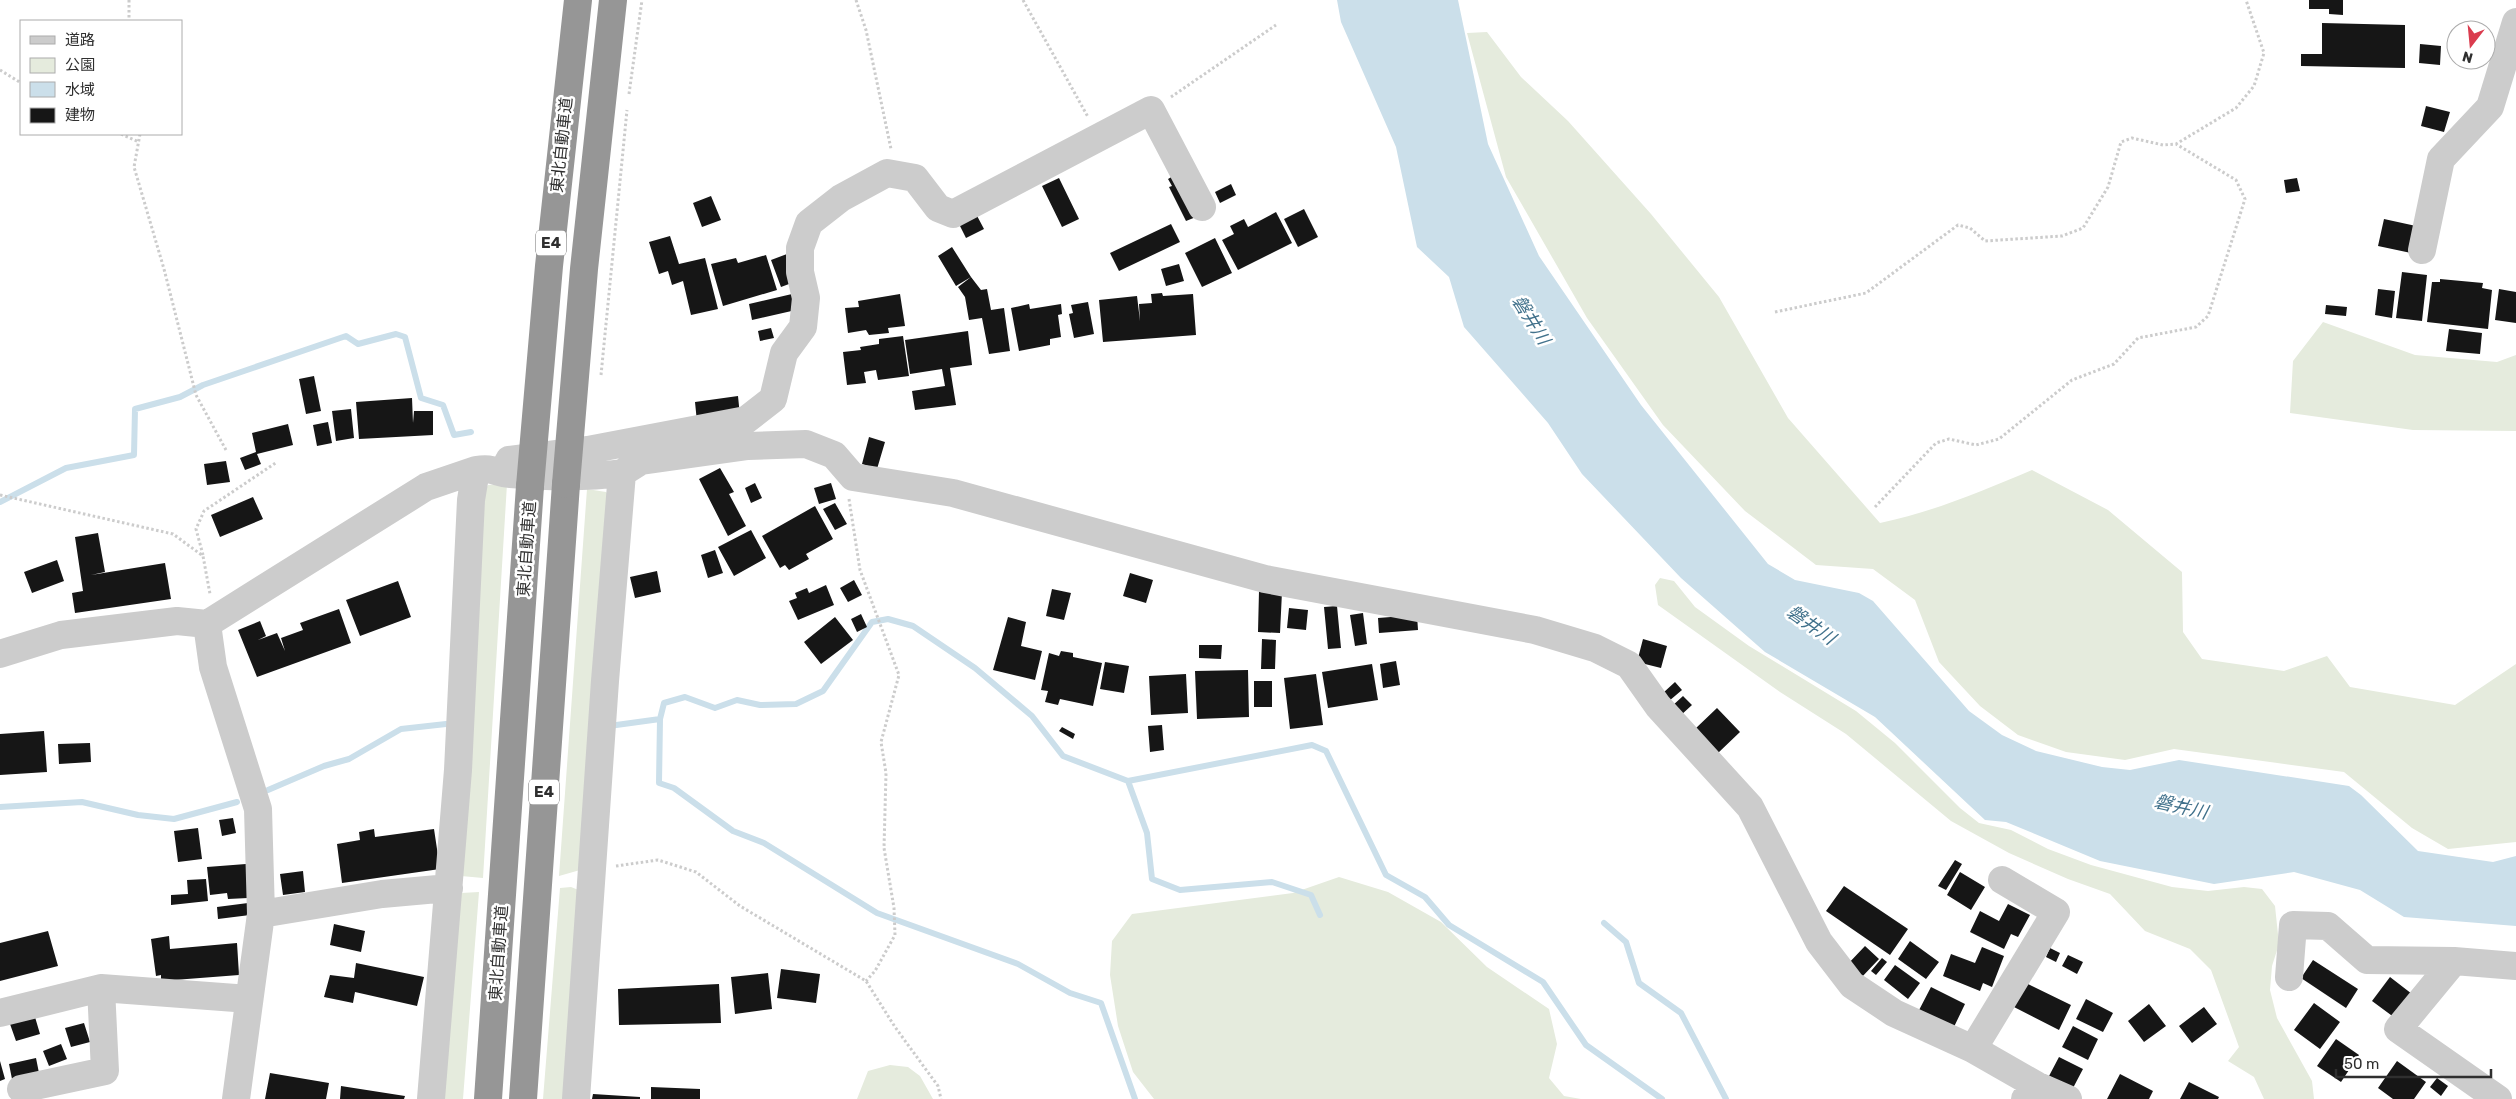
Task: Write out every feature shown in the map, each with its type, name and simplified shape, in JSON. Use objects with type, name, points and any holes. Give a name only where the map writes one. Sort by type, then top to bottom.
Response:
[{"type":"highway","name":"東北自動車道","points":[[488,1099],[530,486],[549,266],[578,0]]},
{"type":"highway","name":"E4","points":[[523,1099],[566,484],[584,270],[613,0]]},
{"type":"street","points":[[2422,250],[2441,159],[2490,107],[2516,22]]},
{"type":"street","points":[[0,654],[61,635],[177,621],[211,622],[426,487],[492,466],[746,420],[773,399],[784,352],[804,327],[806,298],[800,272],[800,248],[809,223],[841,198],[887,173],[915,178],[938,208],[954,214],[1151,110],[1202,207]]},
{"type":"street","points":[[492,466],[506,474],[587,478],[622,474],[640,461],[748,446],[806,444],[834,456],[853,477],[953,493],[1265,579],[1535,630],[1595,648],[1629,665],[1658,706],[1750,807],[1820,942],[1852,985],[1894,1014],[1973,1049],[2031,1092],[2068,1099]]},
{"type":"street","points":[[431,1099],[458,770],[472,500],[492,466]]},
{"type":"street","points":[[576,1099],[605,681],[622,474]]},
{"type":"street","points":[[211,622],[213,667],[258,810],[261,914],[236,1099]]},
{"type":"street","points":[[1973,1049],[2056,912],[2002,880]]},
{"type":"street","points":[[261,914],[382,894],[449,888]]},
{"type":"street","points":[[2289,977],[2293,925],[2328,926],[2367,960],[2454,961],[2516,966]]},
{"type":"street","points":[[2454,961],[2398,1029],[2498,1099]]},
{"type":"street","points":[[0,1012],[101,988],[249,999]]},
{"type":"street","points":[[20,1089],[105,1071],[101,988]]},
{"type":"path","points":[[129,0],[129,20]]},
{"type":"path","points":[[629,95],[642,0]]},
{"type":"path","points":[[856,0],[866,30],[896,174]]},
{"type":"path","points":[[1023,0],[1099,137]]},
{"type":"path","points":[[1775,312],[1866,293],[1958,225],[1970,228],[1985,241],[2062,236],[2083,228],[2108,186],[2121,142],[2132,138],[2163,145],[2176,144],[2236,108],[2254,86],[2264,53],[2246,0]]},
{"type":"path","points":[[1151,110],[1276,25]]},
{"type":"path","points":[[0,70],[20,81]]},
{"type":"path","points":[[601,378],[628,105]]},
{"type":"path","points":[[124,135],[139,142]]},
{"type":"path","points":[[140,135],[134,167],[164,270],[196,395],[226,450]]},
{"type":"path","points":[[1875,507],[1936,444],[1949,440],[1976,445],[1999,439],[2072,380],[2114,364],[2138,338],[2196,328],[2208,316],[2245,199],[2236,180],[2176,144]]},
{"type":"path","points":[[211,622],[203,556],[196,529],[204,511],[277,462]]},
{"type":"path","points":[[853,477],[848,490],[860,570],[899,675],[881,742],[886,773],[884,848],[894,908],[895,935],[875,971],[866,981]]},
{"type":"path","points":[[0,495],[173,534],[203,556]]},
{"type":"path","points":[[593,869],[658,860],[696,872],[740,906],[866,981],[895,1027],[938,1086],[941,1099]]},
{"type":"green space","points":[[1487,32],[1521,77],[1568,121],[1651,214],[1719,297],[1788,418],[1880,523],[1938,507],[2032,470],[2108,510],[2182,572],[2183,632],[2202,659],[2284,671],[2327,656],[2350,687],[2455,705],[2516,664],[2516,842],[2448,849],[2412,828],[2344,772],[2174,749],[2125,760],[2066,752],[2018,735],[1980,706],[1939,662],[1915,600],[1873,569],[1816,565],[1745,511],[1663,425],[1587,318],[1506,177],[1467,33]]},
{"type":"green space","points":[[2323,322],[2415,355],[2497,362],[2516,355],[2516,431],[2413,430],[2290,413],[2293,361]]},
{"type":"green space","points":[[507,484],[483,878],[461,876],[481,497],[488,485]]},
{"type":"green space","points":[[587,489],[606,492],[612,499],[580,870],[559,876]]},
{"type":"green space","points":[[1660,578],[1674,581],[1695,607],[1749,646],[1856,711],[1895,743],[1960,808],[1979,823],[2011,830],[2048,849],[2091,865],[2172,887],[2208,891],[2244,887],[2262,889],[2275,906],[2279,944],[2272,966],[2270,990],[2277,1018],[2312,1081],[2314,1099],[2264,1099],[2254,1077],[2228,1061],[2239,1047],[2211,970],[2190,949],[2145,931],[2110,894],[2068,879],[2009,853],[1951,821],[1846,734],[1780,692],[1658,605],[1655,585]]},
{"type":"green space","points":[[1339,877],[1388,892],[1441,922],[1487,967],[1549,1009],[1557,1044],[1549,1078],[1564,1096],[1581,1099],[1154,1099],[1133,1072],[1118,1026],[1110,975],[1112,941],[1132,914],[1293,893]]},
{"type":"green space","points":[[571,887],[581,891],[567,1099],[543,1099],[560,888]]},
{"type":"green space","points":[[479,892],[463,1099],[440,1099],[461,893]]},
{"type":"green space","points":[[890,1065],[908,1067],[920,1076],[933,1099],[857,1099],[868,1071]]},
{"type":"water","name":"磐井川","points":[[1337,0],[1458,0],[1488,144],[1539,256],[1641,405],[1768,564],[1795,580],[1859,593],[1873,601],[1969,711],[2002,735],[2036,751],[2102,767],[2130,770],[2179,760],[2349,786],[2361,795],[2418,851],[2493,862],[2516,856],[2516,926],[2404,917],[2360,890],[2294,872],[2214,884],[2100,861],[2006,822],[1985,820],[1875,717],[1765,652],[1681,578],[1582,474],[1548,423],[1464,327],[1449,277],[1417,247],[1396,147],[1341,22]]},
{"type":"building","points":[[2309,0],[2343,0],[2343,15],[2329,14],[2329,9],[2309,9]]},
{"type":"building","points":[[2322,23],[2405,25],[2405,68],[2301,66],[2301,54],[2322,54]]},
{"type":"building","points":[[2420,44],[2441,46],[2440,65],[2419,63]]},
{"type":"building","points":[[2426,106],[2450,112],[2444,132],[2421,126]]},
{"type":"building","points":[[1180,172],[1196,217],[1186,221],[1169,187],[1172,186],[1168,179]]},
{"type":"building","points":[[1059,178],[1079,219],[1062,227],[1042,186]]},
{"type":"building","points":[[2297,178],[2300,191],[2286,193],[2284,180]]},
{"type":"building","points":[[1231,184],[1236,195],[1220,203],[1215,192]]},
{"type":"building","points":[[711,196],[721,220],[702,227],[693,203]]},
{"type":"building","points":[[1304,209],[1318,237],[1298,247],[1284,219]]},
{"type":"building","points":[[975,212],[984,229],[966,238],[958,222]]},
{"type":"building","points":[[1276,212],[1292,243],[1238,270],[1222,240],[1234,234],[1230,226],[1244,219],[1248,227]]},
{"type":"building","points":[[2384,219],[2416,226],[2411,253],[2378,246]]},
{"type":"building","points":[[1171,224],[1180,242],[1119,271],[1110,253]]},
{"type":"building","points":[[670,236],[679,264],[705,258],[718,309],[691,315],[683,281],[672,285],[668,271],[659,274],[649,242]]},
{"type":"building","points":[[1215,238],[1232,273],[1202,287],[1185,253]]},
{"type":"building","points":[[952,247],[971,277],[956,286],[938,256]]},
{"type":"building","points":[[787,254],[797,281],[781,287],[771,260]]},
{"type":"building","points":[[766,255],[777,290],[723,306],[711,264],[736,258],[738,263]]},
{"type":"building","points":[[1179,264],[1184,281],[1166,286],[1161,269]]},
{"type":"building","points":[[2402,272],[2427,275],[2422,321],[2396,318]]},
{"type":"building","points":[[971,277],[981,290],[987,289],[991,310],[1004,308],[1010,351],[989,354],[982,318],[969,320],[965,297],[958,287]]},
{"type":"building","points":[[2440,279],[2483,283],[2482,288],[2492,290],[2488,329],[2427,322],[2432,282],[2440,282]]},
{"type":"building","points":[[2378,289],[2395,291],[2392,318],[2375,315]]},
{"type":"building","points":[[2499,289],[2516,292],[2516,323],[2495,320]]},
{"type":"building","points":[[1162,293],[1163,296],[1193,294],[1196,335],[1103,342],[1099,300],[1137,296],[1140,321],[1139,304],[1152,303],[1151,294]]},
{"type":"building","points":[[792,294],[796,310],[752,320],[749,304]]},
{"type":"building","points":[[900,294],[905,326],[888,328],[889,333],[869,335],[866,330],[848,333],[845,308],[859,307],[858,301]]},
{"type":"building","points":[[1088,302],[1094,334],[1074,338],[1069,314],[1073,313],[1071,305]]},
{"type":"building","points":[[1029,304],[1030,309],[1061,304],[1062,314],[1058,315],[1061,337],[1050,339],[1050,345],[1019,351],[1011,308]]},
{"type":"building","points":[[2326,305],[2347,307],[2346,316],[2325,314]]},
{"type":"building","points":[[771,328],[774,338],[760,341],[758,331]]},
{"type":"building","points":[[2449,329],[2482,333],[2480,354],[2446,351]]},
{"type":"building","points":[[968,331],[972,365],[950,368],[956,405],[915,410],[912,391],[945,386],[942,369],[910,374],[905,340]]},
{"type":"building","points":[[903,336],[909,376],[878,380],[876,370],[864,372],[866,383],[847,385],[843,352],[861,350],[860,347],[879,344],[879,339]]},
{"type":"building","points":[[314,376],[321,411],[306,414],[299,379]]},
{"type":"building","points":[[738,396],[740,416],[697,422],[695,402]]},
{"type":"building","points":[[412,398],[413,423],[414,411],[433,411],[433,435],[359,439],[356,402]]},
{"type":"building","points":[[351,409],[354,438],[336,441],[332,411]]},
{"type":"building","points":[[328,422],[332,443],[317,446],[313,425]]},
{"type":"building","points":[[288,424],[293,445],[257,454],[261,464],[245,470],[240,458],[256,452],[252,433]]},
{"type":"building","points":[[869,437],[885,442],[877,469],[862,464]]},
{"type":"building","points":[[226,461],[230,482],[207,485],[204,464]]},
{"type":"building","points":[[720,468],[734,492],[729,494],[746,526],[728,536],[699,479]]},
{"type":"building","points":[[755,483],[762,498],[751,503],[745,488]]},
{"type":"building","points":[[831,483],[836,499],[819,504],[814,488]]},
{"type":"building","points":[[253,497],[263,519],[220,537],[211,515]]},
{"type":"building","points":[[835,503],[847,524],[835,530],[823,509]]},
{"type":"building","points":[[815,506],[833,539],[806,554],[809,559],[789,570],[785,565],[780,568],[762,536]]},
{"type":"building","points":[[751,530],[766,558],[734,576],[718,547]]},
{"type":"building","points":[[98,533],[105,572],[91,575],[165,563],[171,599],[75,613],[72,593],[83,591],[75,537]]},
{"type":"building","points":[[715,550],[723,573],[708,578],[701,555]]},
{"type":"building","points":[[57,560],[64,581],[32,593],[24,572]]},
{"type":"building","points":[[657,571],[661,592],[635,598],[630,577]]},
{"type":"building","points":[[1130,573],[1153,580],[1146,603],[1123,596]]},
{"type":"building","points":[[854,580],[862,595],[848,602],[840,588]]},
{"type":"building","points":[[398,581],[411,617],[360,636],[346,600]]},
{"type":"building","points":[[826,585],[834,605],[798,620],[789,601],[797,598],[795,593],[807,588],[809,593]]},
{"type":"building","points":[[1052,589],[1071,593],[1064,620],[1046,616]]},
{"type":"building","points":[[1259,591],[1282,592],[1280,633],[1258,632]]},
{"type":"building","points":[[1337,606],[1341,648],[1328,649],[1324,607]]},
{"type":"building","points":[[1289,608],[1308,610],[1306,630],[1287,628]]},
{"type":"building","points":[[339,609],[351,643],[257,677],[238,630],[260,621],[266,636],[258,640],[277,633],[285,651],[281,638],[303,630],[300,623]]},
{"type":"building","points":[[1363,613],[1367,644],[1355,646],[1350,615]]},
{"type":"building","points":[[861,614],[867,627],[857,632],[851,619]]},
{"type":"building","points":[[1417,615],[1418,630],[1379,633],[1378,618]]},
{"type":"building","points":[[835,617],[853,640],[821,664],[804,642]]},
{"type":"building","points":[[1008,617],[1026,622],[1021,646],[1042,651],[1035,680],[993,670]]},
{"type":"building","points":[[1262,639],[1276,640],[1275,669],[1261,669]]},
{"type":"building","points":[[1643,639],[1667,646],[1661,668],[1637,662]]},
{"type":"building","points":[[1199,645],[1222,645],[1221,659],[1199,658]]},
{"type":"building","points":[[1061,651],[1073,653],[1073,657],[1102,663],[1093,706],[1060,699],[1058,705],[1045,702],[1048,691],[1041,690],[1049,653],[1059,656]]},
{"type":"building","points":[[1396,661],[1400,685],[1383,688],[1380,664]]},
{"type":"building","points":[[1105,662],[1129,666],[1124,693],[1100,689]]},
{"type":"building","points":[[1372,664],[1378,700],[1328,708],[1322,672]]},
{"type":"building","points":[[1248,670],[1249,717],[1197,719],[1195,671]]},
{"type":"building","points":[[1186,674],[1188,713],[1151,715],[1149,676]]},
{"type":"building","points":[[1316,674],[1323,725],[1290,729],[1284,678]]},
{"type":"building","points":[[1254,681],[1272,681],[1272,707],[1254,707]]},
{"type":"building","points":[[1675,682],[1682,690],[1669,701],[1663,693]]},
{"type":"building","points":[[1683,696],[1692,705],[1680,716],[1671,707]]},
{"type":"building","points":[[1717,708],[1740,732],[1718,753],[1695,729]]},
{"type":"building","points":[[1162,725],[1164,750],[1150,752],[1148,726]]},
{"type":"building","points":[[1062,727],[1075,734],[1073,739],[1059,731]]},
{"type":"building","points":[[44,731],[47,772],[0,775],[0,734]]},
{"type":"building","points":[[90,743],[91,762],[59,764],[58,744]]},
{"type":"building","points":[[233,818],[236,833],[222,836],[219,820]]},
{"type":"building","points":[[198,828],[202,859],[178,862],[174,831]]},
{"type":"building","points":[[374,829],[375,837],[434,829],[440,869],[342,883],[337,844],[360,840],[359,832]]},
{"type":"building","points":[[1955,860],[1962,864],[1946,890],[1938,886]]},
{"type":"building","points":[[246,864],[248,898],[228,899],[227,893],[210,895],[207,867]]},
{"type":"building","points":[[303,871],[305,892],[283,895],[280,874]]},
{"type":"building","points":[[1960,872],[1985,887],[1971,910],[1947,895]]},
{"type":"building","points":[[206,879],[208,901],[171,905],[171,895],[188,894],[187,880]]},
{"type":"building","points":[[1844,886],[1908,929],[1890,955],[1826,911]]},
{"type":"building","points":[[248,903],[250,915],[218,919],[217,907]]},
{"type":"building","points":[[2008,904],[2030,915],[2018,937],[2011,934],[2004,949],[1970,932],[1980,911],[1999,921]]},
{"type":"building","points":[[334,924],[365,931],[361,952],[330,945]]},
{"type":"building","points":[[48,931],[58,966],[0,981],[0,943]]},
{"type":"building","points":[[169,936],[170,949],[237,943],[239,975],[161,981],[161,975],[156,976],[151,939]]},
{"type":"building","points":[[1910,941],[1939,962],[1926,979],[1898,959]]},
{"type":"building","points":[[1865,946],[1879,959],[1860,979],[1846,966]]},
{"type":"building","points":[[1982,947],[2004,956],[1992,987],[1983,983],[1980,991],[1943,976],[1951,954],[1975,963]]},
{"type":"building","points":[[2050,948],[2060,953],[2056,962],[2046,957]]},
{"type":"building","points":[[2068,955],[2083,962],[2077,974],[2062,966]]},
{"type":"building","points":[[1882,958],[1887,962],[1876,975],[1871,971]]},
{"type":"building","points":[[2313,960],[2358,989],[2346,1008],[2301,978]]},
{"type":"building","points":[[356,963],[424,977],[417,1006],[355,992],[353,1003],[324,997],[330,975],[354,978]]},
{"type":"building","points":[[1895,965],[1920,983],[1908,999],[1884,980]]},
{"type":"building","points":[[781,969],[820,974],[816,1003],[777,998]]},
{"type":"building","points":[[768,973],[772,1009],[735,1014],[731,977]]},
{"type":"building","points":[[2390,977],[2412,994],[2395,1018],[2372,1001]]},
{"type":"building","points":[[2024,982],[2071,1005],[2059,1030],[2012,1006]]},
{"type":"building","points":[[719,984],[721,1023],[619,1025],[618,989]]},
{"type":"building","points":[[1931,987],[1965,1004],[1952,1031],[1917,1014]]},
{"type":"building","points":[[2086,999],[2113,1013],[2103,1032],[2076,1019]]},
{"type":"building","points":[[2314,1003],[2340,1022],[2320,1049],[2294,1030]]},
{"type":"building","points":[[2149,1004],[2166,1026],[2144,1042],[2128,1021]]},
{"type":"building","points":[[2204,1007],[2217,1024],[2192,1043],[2179,1026]]},
{"type":"building","points":[[35,1017],[40,1034],[16,1041],[10,1024]]},
{"type":"building","points":[[84,1023],[90,1042],[71,1047],[65,1028]]},
{"type":"building","points":[[2073,1026],[2098,1039],[2088,1060],[2062,1047]]},
{"type":"building","points":[[2336,1039],[2359,1055],[2341,1082],[2317,1066]]},
{"type":"building","points":[[61,1044],[67,1059],[49,1066],[43,1051]]},
{"type":"building","points":[[2059,1057],[2083,1069],[2073,1088],[2049,1076]]},
{"type":"building","points":[[36,1058],[39,1073],[12,1079],[9,1064]]},
{"type":"building","points":[[0,1061],[5,1079],[0,1081]]},
{"type":"building","points":[[2397,1061],[2426,1082],[2414,1099],[2393,1099],[2378,1088]]},
{"type":"building","points":[[270,1073],[329,1083],[326,1099],[265,1099]]},
{"type":"building","points":[[2120,1074],[2153,1091],[2149,1099],[2107,1099]]},
{"type":"building","points":[[2437,1078],[2448,1086],[2441,1096],[2430,1087]]},
{"type":"building","points":[[2189,1082],[2219,1097],[2218,1099],[2180,1099]]},
{"type":"building","points":[[341,1086],[405,1096],[404,1099],[340,1099]]},
{"type":"building","points":[[651,1087],[700,1089],[700,1099],[651,1099]]},
{"type":"building","points":[[593,1094],[640,1097],[640,1099],[592,1099]]},
{"type":"waterway","points":[[0,502],[66,468],[134,455],[135,409],[180,397],[203,385],[346,336],[358,344],[396,334],[405,337],[421,398],[443,405],[454,435],[471,432]]},
{"type":"waterway","points":[[609,726],[660,719],[664,703],[685,697],[715,708],[737,700],[760,705],[796,704],[823,691],[872,622],[888,619],[913,626],[975,668],[1032,716],[1063,756],[1128,781],[1147,833],[1152,879],[1180,890],[1272,882],[1311,895],[1320,915]]},
{"type":"waterway","points":[[660,719],[659,783],[674,788],[733,831],[764,843],[877,913],[1018,964],[1070,993],[1101,1003],[1135,1099]]},
{"type":"waterway","points":[[268,790],[324,766],[349,759],[401,729],[446,724]]},
{"type":"waterway","points":[[1128,781],[1312,745],[1326,751],[1386,875],[1425,897],[1449,925],[1543,982],[1586,1045],[1662,1099]]},
{"type":"waterway","points":[[0,807],[82,802],[138,815],[174,819],[237,802]]},
{"type":"waterway","points":[[1604,923],[1626,942],[1639,983],[1681,1013],[1726,1099]]}]
